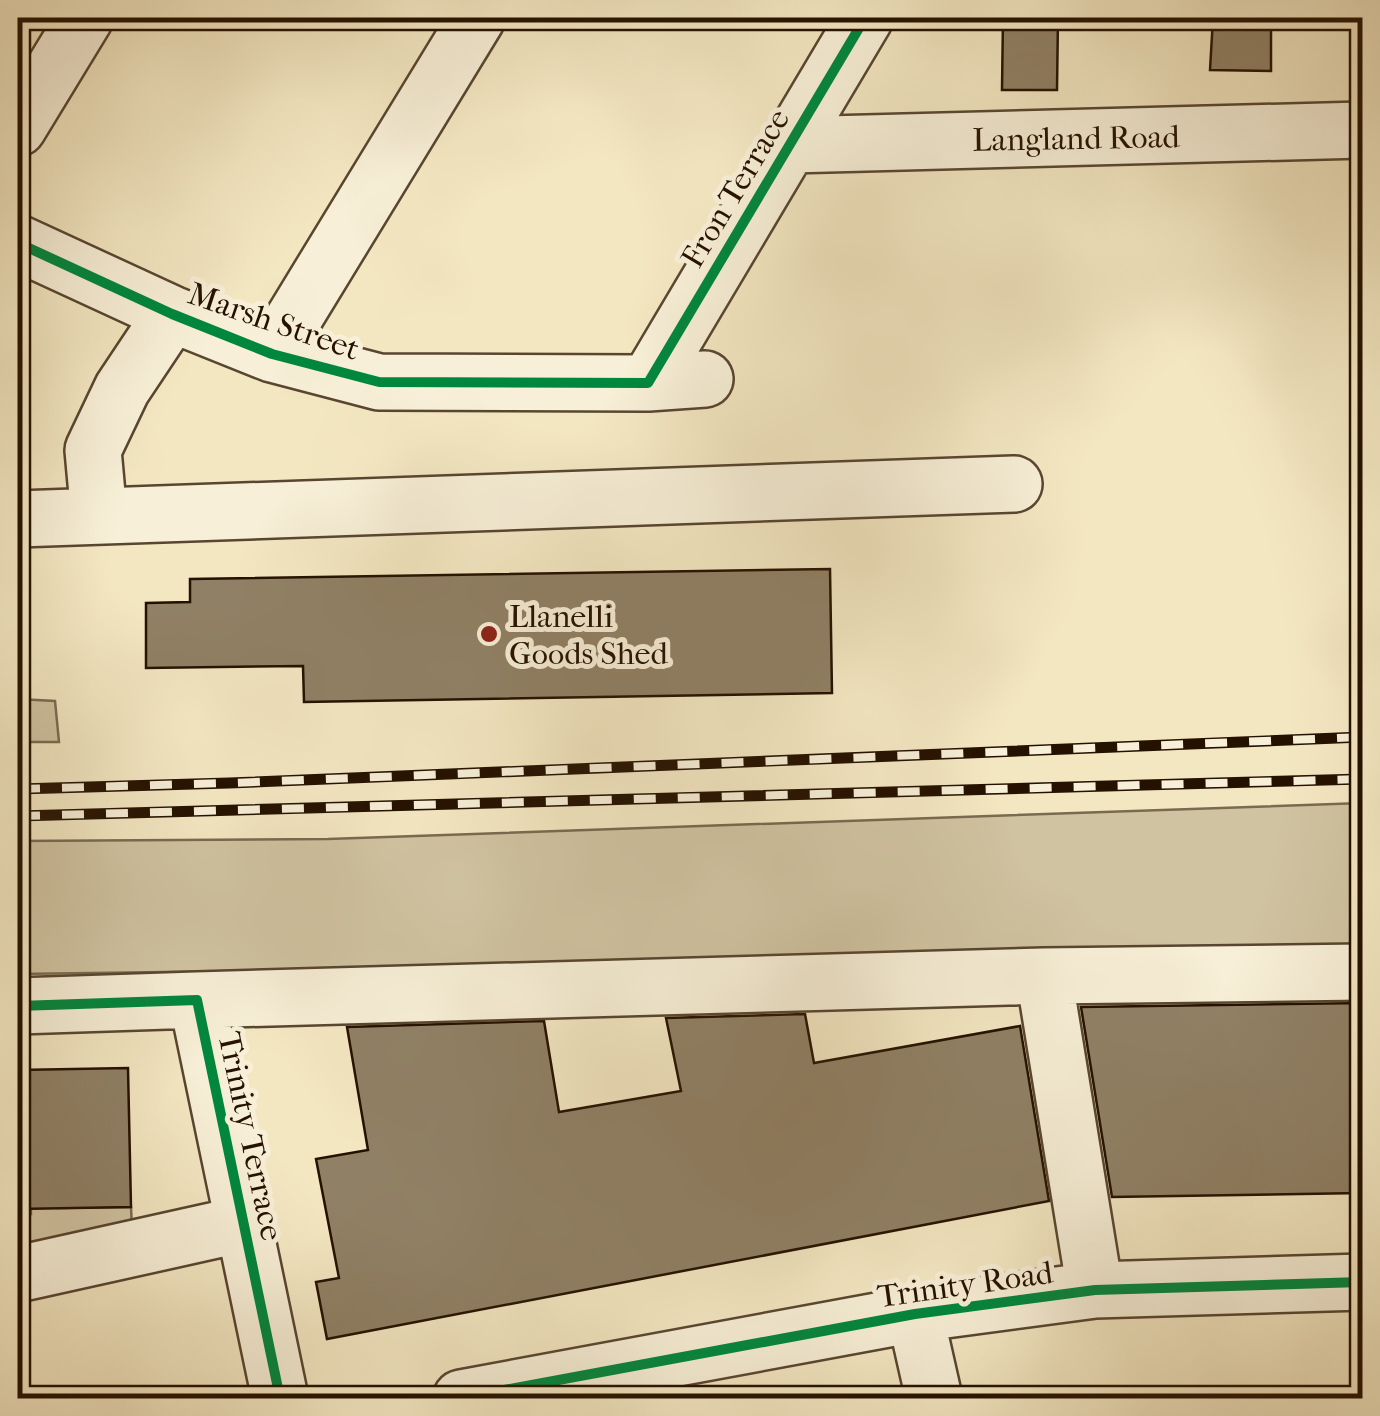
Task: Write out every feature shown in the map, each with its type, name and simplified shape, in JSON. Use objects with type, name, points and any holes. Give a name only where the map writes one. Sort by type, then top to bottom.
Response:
[{"type":"street","points":[[18,128],[85,18]]},
{"type":"street","points":[[272,354],[477,18]]},
{"type":"street","name":"Fron Terrace","points":[[648,383],[865,18]]},
{"type":"street","name":"Langland Road","points":[[790,145],[1362,130]]},
{"type":"street","name":"Marsh Street","points":[[18,243],[172,314],[272,354],[379,382],[648,383],[705,379]]},
{"type":"street","points":[[99,516],[93,450],[122,388],[172,314]]},
{"type":"street","points":[[18,519],[1014,484]]},
{"type":"street","points":[[197,1000],[1044,976],[1362,972]]},
{"type":"street","points":[[1044,976],[1095,1290]]},
{"type":"street","name":"Trinity Terrace","points":[[18,1006],[197,1000],[280,1398]]},
{"type":"street","points":[[18,1274],[244,1224]]},
{"type":"street","name":"Trinity Road","points":[[461,1398],[915,1314],[1095,1290],[1362,1282]]},
{"type":"street","points":[[915,1314],[934,1398]]},
{"type":"shaded area","points":[[18,699],[55,701],[59,742],[18,742]]},
{"type":"shaded area","points":[[1362,803],[1362,955],[18,974],[18,841],[328,839]]},
{"type":"shaded area","points":[[28,1128],[58,1208],[131,1207],[132,1229],[18,1253],[18,1215],[31,1214]]},
{"type":"building","points":[[1003,18],[1058,18],[1057,90],[1002,90]]},
{"type":"building","points":[[1213,18],[1271,18],[1271,71],[1210,70]]},
{"type":"building","name":"Llanelli Goods Shed","points":[[830,569],[832,693],[304,702],[303,666],[146,668],[146,603],[190,602],[190,579]]},
{"type":"building","points":[[1362,1003],[1362,1193],[1112,1197],[1081,1007]]},
{"type":"building","points":[[805,1014],[814,1063],[1020,1026],[1049,1201],[327,1339],[316,1282],[339,1278],[316,1159],[368,1150],[347,1027],[544,1021],[559,1112],[681,1091],[666,1018]]},
{"type":"building","points":[[128,1068],[131,1207],[18,1209],[18,1070]]},
{"type":"railway","points":[[18,789],[1362,737]]},
{"type":"railway","points":[[18,816],[1362,779]]},
{"type":"cycle path","points":[[18,243],[172,314],[272,354],[379,382],[648,383],[865,18]]},
{"type":"cycle path","points":[[18,1006],[197,1000],[280,1398]]},
{"type":"cycle path","points":[[461,1398],[915,1314],[1095,1290],[1362,1282]]},
{"type":"place","name":"Llanelli Goods Shed","points":[[489,634]]}]
